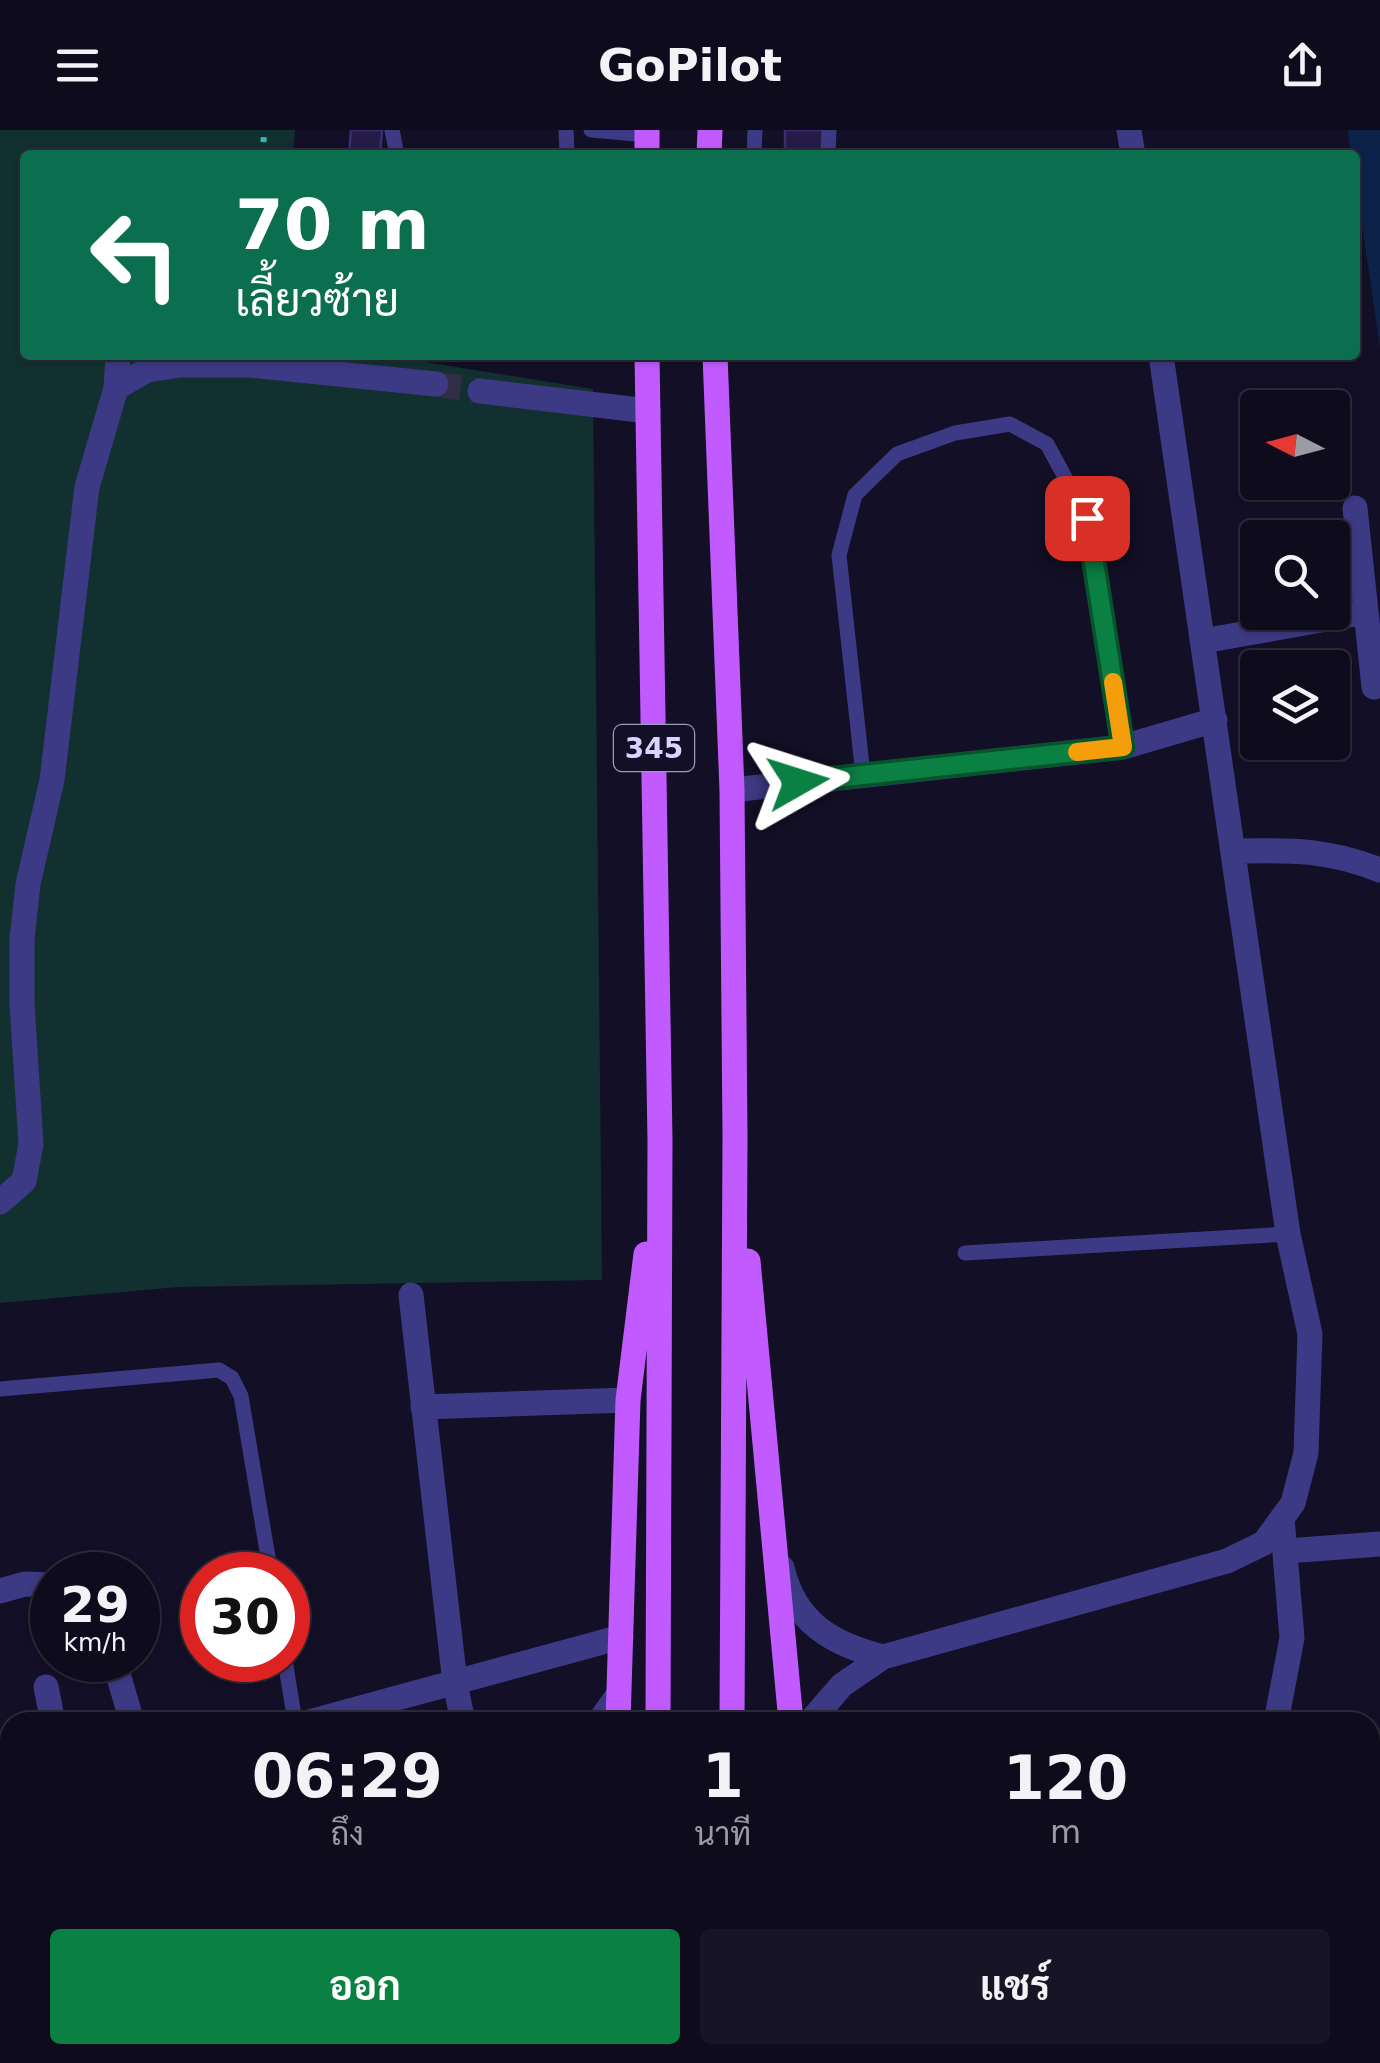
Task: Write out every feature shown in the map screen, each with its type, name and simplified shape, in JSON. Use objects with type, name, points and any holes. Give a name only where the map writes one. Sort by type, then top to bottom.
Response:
[{"type":"main road","name":"345","points":[[647,360],[660,1140],[658,1712]]},
{"type":"main road","name":"345","points":[[715,360],[732,790],[732,1712]]},
{"type":"main road","points":[[735,1137],[790,1712]]},
{"type":"main road","points":[[618,1712],[628,1400],[660,1140]]},
{"type":"street","points":[[0,1202],[24,1181],[32,1144],[22,1004],[22,938],[28,884],[52,780],[87,487],[116,388],[118,360]]},
{"type":"street","points":[[819,1712],[842,1685],[884,1657],[1227,1561],[1264,1543],[1293,1503],[1306,1452],[1310,1334],[1288,1234],[1163,360]]},
{"type":"street","points":[[116,388],[147,370],[181,365],[250,365],[436,384]]},
{"type":"street","points":[[480,390],[648,411]]},
{"type":"street","points":[[1355,508],[1374,687]]},
{"type":"street","points":[[1203,641],[1366,612]]},
{"type":"street","points":[[732,790],[1123,747],[1216,720]]},
{"type":"street","points":[[1234,851],[1308,850],[1343,856],[1380,870]]},
{"type":"street","points":[[411,1295],[461,1712]]},
{"type":"street","points":[[423,1407],[628,1400]]},
{"type":"street","points":[[1278,1712],[1292,1638],[1282,1518]]},
{"type":"street","points":[[775,1538],[788,1594],[815,1628],[847,1648],[884,1657]]},
{"type":"street","points":[[1286,1551],[1380,1544]]},
{"type":"street","points":[[0,1591],[30,1584]]},
{"type":"street","points":[[347,1712],[621,1637]]},
{"type":"street","points":[[120,1682],[129,1712]]},
{"type":"street","points":[[46,1687],[52,1712]]},
{"type":"street","points":[[606,1712],[618,1695]]},
{"type":"lane","points":[[592,130],[647,140]]},
{"type":"lane","points":[[864,775],[839,555],[855,495],[897,454],[956,433],[1010,424],[1047,444],[1087,518],[1123,747]]},
{"type":"lane","points":[[965,1254],[1288,1234]]},
{"type":"lane","points":[[0,1388],[218,1370],[232,1378],[241,1396],[267,1552]]},
{"type":"lane","points":[[289,1682],[293,1712]]},
{"type":"green space","points":[[0,130],[295,130],[293,150],[20,150],[20,360],[413,360],[593,389],[602,1280],[178,1287],[0,1303]]},
{"type":"water","points":[[1348,130],[1380,130],[1380,347],[1360,213],[1360,150],[1350,150]]},
{"type":"building","points":[[351,130],[382,130],[380,150],[349,150]]},
{"type":"building","points":[[785,130],[824,130],[824,150],[785,150]]},
{"type":"tunnel","points":[[436,384],[480,391]]},
{"type":"slow traffic","points":[[1077,752],[1123,747],[1113,682]]},
{"type":"route","points":[[798,782],[1123,747],[1087,518]]}]
